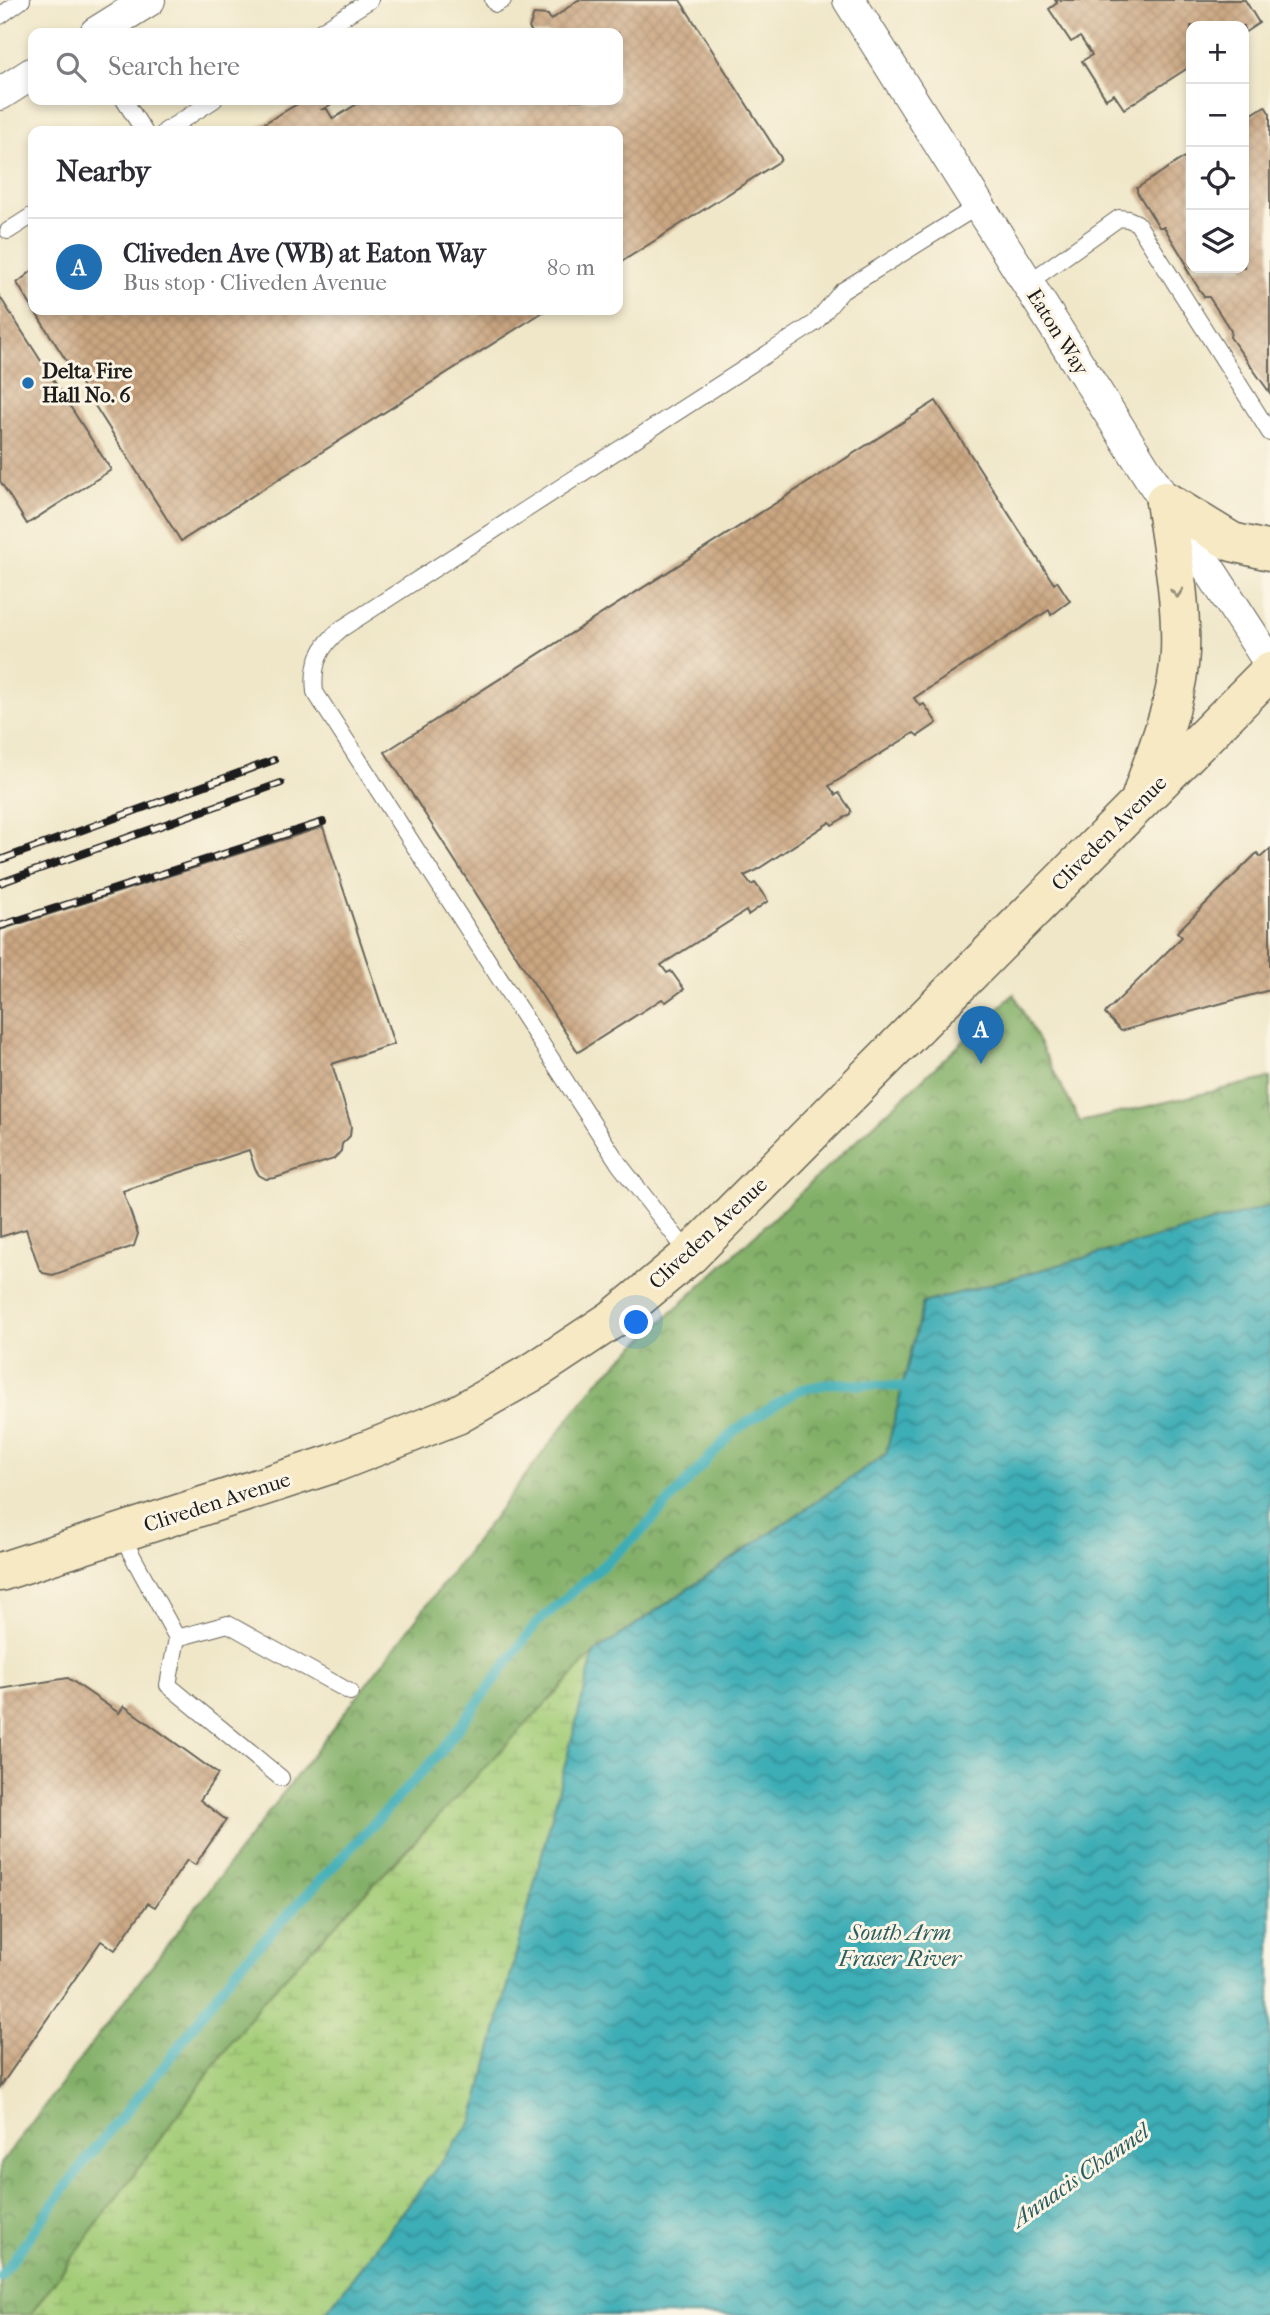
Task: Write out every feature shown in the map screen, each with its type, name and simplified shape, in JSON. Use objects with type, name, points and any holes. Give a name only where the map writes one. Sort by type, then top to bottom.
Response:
[{"type":"street","points":[[104,28],[149,0]]},
{"type":"street","name":"Eaton Way","points":[[849,0],[1270,663]]},
{"type":"street","points":[[0,94],[28,76]]},
{"type":"street","points":[[1165,501],[1232,542],[1270,551]]},
{"type":"street","points":[[1138,804],[1173,699],[1180,652],[1177,591],[1165,501]]},
{"type":"street","name":"Cliveden Avenue","points":[[0,1572],[332,1464],[457,1415],[536,1370],[613,1319],[690,1255],[1270,671]]},
{"type":"lane","points":[[0,16],[22,0]]},
{"type":"lane","points":[[326,28],[370,0]]},
{"type":"lane","points":[[493,0],[496,4],[503,0]]},
{"type":"lane","points":[[127,105],[141,126]]},
{"type":"lane","points":[[172,126],[206,105]]},
{"type":"lane","points":[[690,1255],[619,1164],[315,692],[314,678],[318,658],[326,641],[341,628],[815,323],[842,291],[978,206]]},
{"type":"lane","points":[[8,231],[28,218]]},
{"type":"lane","points":[[1028,283],[1119,218],[1137,223],[1270,433]]},
{"type":"lane","points":[[120,1533],[177,1638],[168,1685],[281,1778]]},
{"type":"lane","points":[[177,1638],[228,1624],[350,1692]]},
{"type":"green space","points":[[1014,994],[1080,1122],[1270,1078],[1270,1206],[923,1303],[886,1454],[594,1653],[260,2004],[30,2315],[0,2315],[0,2164],[597,1382]]},
{"type":"green space","points":[[1270,1206],[399,2315],[30,2315],[260,2004],[594,1653],[886,1454],[923,1303]]},
{"type":"water","name":"South Arm Fraser River","points":[[1270,1206],[1270,2315],[324,2315],[473,2120],[594,1653],[886,1454],[923,1303]]},
{"type":"building","points":[[578,0],[680,0],[781,158],[780,161],[623,261],[623,126],[260,126],[296,105],[330,105],[323,109],[327,109],[333,119],[355,105],[623,105],[623,28],[529,28],[534,14],[548,15],[551,20]]},
{"type":"building","points":[[1055,0],[1245,0],[1259,23],[1249,30],[1249,21],[1186,21],[1186,69],[1124,109],[1114,94],[1106,99],[1082,61],[1092,55],[1080,37],[1071,42],[1049,9],[1057,3]]},
{"type":"building","points":[[1265,106],[1270,114],[1270,393],[1230,337],[1231,331],[1209,297],[1204,297],[1189,273],[1249,273],[1249,116]]},
{"type":"building","points":[[1186,156],[1186,263],[1164,227],[1159,227],[1137,188]]},
{"type":"building","points":[[28,274],[28,301],[17,283]]},
{"type":"building","name":"Delta Fire Hall No. 6","points":[[0,297],[111,470],[27,524],[0,481]]},
{"type":"building","points":[[37,315],[538,315],[181,541]]},
{"type":"building","points":[[936,401],[1054,584],[1057,581],[1070,601],[1051,615],[1049,610],[914,698],[920,706],[924,704],[937,723],[918,736],[914,733],[829,786],[836,795],[839,793],[851,810],[850,814],[832,825],[830,822],[744,876],[751,885],[755,883],[768,901],[748,915],[746,911],[661,965],[667,973],[671,971],[684,989],[666,1002],[662,999],[578,1052],[385,752]]},
{"type":"building","points":[[323,827],[394,1044],[332,1064],[351,1126],[350,1136],[342,1144],[341,1151],[334,1159],[266,1179],[255,1169],[249,1150],[123,1191],[138,1234],[134,1246],[53,1275],[43,1273],[26,1229],[0,1237],[0,930]]},
{"type":"building","points":[[1270,849],[1270,990],[1121,1031],[1106,1012],[1182,937],[1177,932],[1257,853],[1261,857]]},
{"type":"building","points":[[68,1678],[119,1713],[124,1706],[218,1774],[200,1800],[226,1820],[195,1865],[187,1860],[155,1907],[148,1903],[115,1950],[101,1941],[0,2087],[0,1689]]},
{"type":"waterway","points":[[0,2277],[85,2161],[167,2062],[233,1973],[440,1753],[536,1624],[640,1533],[734,1431],[799,1390],[832,1383],[902,1387],[911,1397]]},
{"type":"railway","points":[[0,860],[274,760]]},
{"type":"railway","points":[[0,883],[281,783]]},
{"type":"railway","points":[[0,926],[323,822]]},
{"type":"place","name":"Delta Fire Hall No. 6","points":[[28,383]]},
{"type":"place","name":"Cliveden Ave (WB) at Eaton Way","points":[[981,1064]]},
{"type":"water label","name":"Annacis Channel","points":[[1080,2175]]}]
